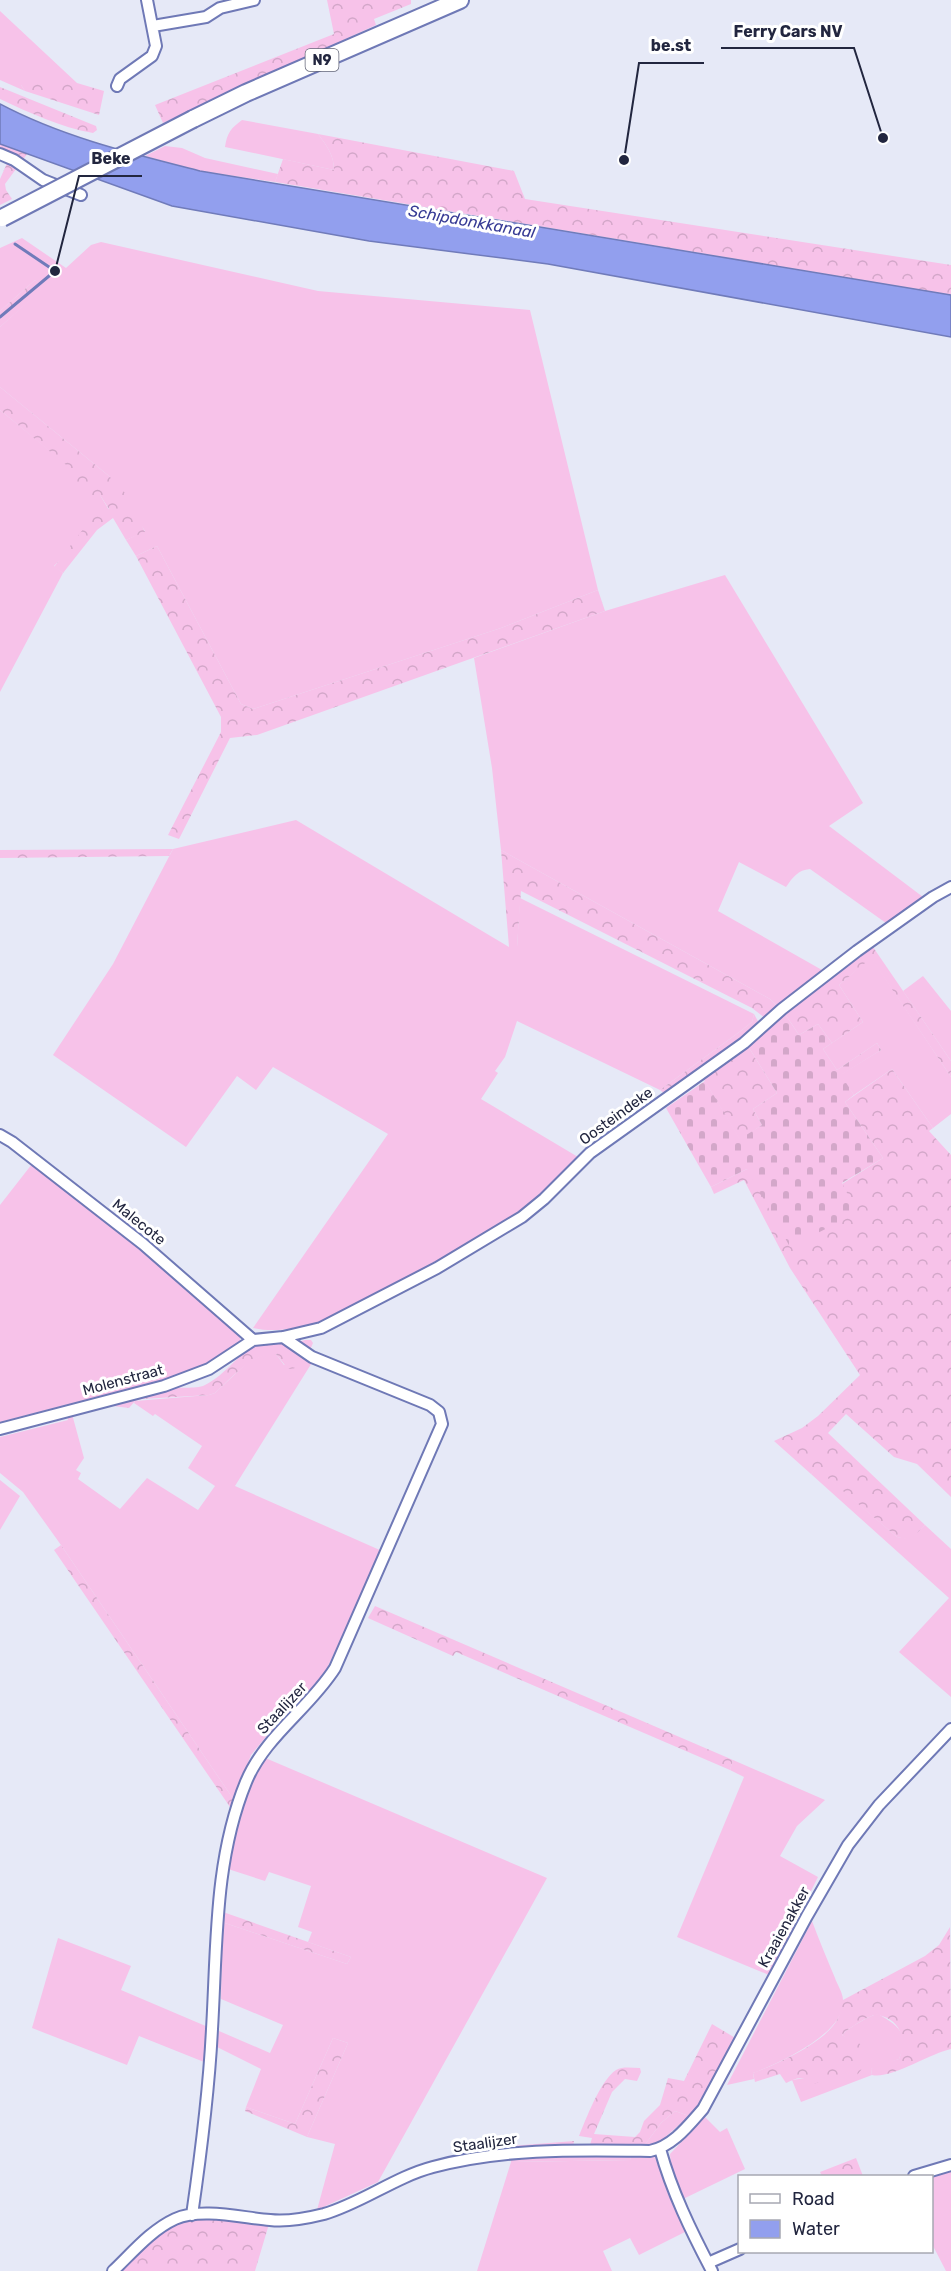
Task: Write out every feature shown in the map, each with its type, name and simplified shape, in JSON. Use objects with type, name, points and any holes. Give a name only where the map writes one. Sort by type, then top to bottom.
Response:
[{"type":"main road","name":"N9","points":[[1,218],[246,93],[456,2]]},
{"type":"street","points":[[117,86],[120,79],[152,56],[156,46],[147,0]]},
{"type":"street","points":[[153,26],[206,17],[220,8],[254,0]]},
{"type":"street","points":[[0,154],[14,160],[43,180],[81,195]]},
{"type":"street","name":"Oosteindeke","points":[[250,1343],[321,1328],[437,1268],[522,1217],[544,1199],[590,1153],[744,1043],[782,1009],[857,951],[933,897],[951,887]]},
{"type":"street","name":"Malecote","points":[[0,1135],[142,1244],[250,1343]]},
{"type":"street","name":"Staalijzer","points":[[192,2215],[201,2156],[211,2043],[220,1894],[226,1848],[234,1818],[246,1782],[259,1755],[323,1685],[335,1668],[442,1424],[438,1412],[430,1405],[312,1357],[283,1337]]},
{"type":"street","name":"Molenstraat","points":[[0,1429],[164,1386],[209,1369],[250,1343]]},
{"type":"street","name":"Kraaienakker","points":[[660,2149],[678,2136],[703,2109],[848,1845],[879,1805],[951,1729]]},
{"type":"street","points":[[660,2149],[669,2182],[710,2267],[738,2250]]},
{"type":"street","name":"Staalijzer","points":[[113,2271],[151,2235],[173,2219],[192,2215],[225,2214],[273,2221],[325,2214],[431,2167],[471,2158],[533,2152],[660,2149]]},
{"type":"street","points":[[917,2175],[951,2165]]},
{"type":"green space","points":[[327,0],[411,0],[411,4],[374,19],[376,25],[163,123],[155,105],[334,34]]},
{"type":"green space","points":[[0,11],[77,83],[21,85],[25,91],[0,80]]},
{"type":"green space","points":[[23,80],[77,83],[104,91],[99,115],[25,91],[21,85]]},
{"type":"green space","points":[[0,87],[96,126],[97,130],[93,133],[45,119],[0,99]]},
{"type":"green space","points":[[242,120],[318,134],[331,155],[334,170],[225,147],[230,131]]},
{"type":"green space","points":[[318,134],[514,171],[525,199],[951,265],[951,295],[275,182],[283,159],[334,170],[331,155]]},
{"type":"green space","points":[[0,144],[27,154],[5,184],[12,199],[0,205],[0,179],[8,161],[0,158]]},
{"type":"green space","points":[[165,146],[182,148],[205,158],[278,174],[275,182],[200,171],[145,156]]},
{"type":"green space","points":[[22,238],[66,268],[91,245],[101,242],[318,291],[530,310],[598,590],[501,628],[253,709],[241,704],[157,546],[136,556],[126,540],[145,531],[109,476],[0,387],[0,327],[43,288],[35,280],[0,311],[0,248]]},
{"type":"green space","points":[[35,280],[44,288],[0,327],[0,311]]},
{"type":"green space","points":[[0,387],[109,476],[128,496],[145,532],[126,540],[113,518],[97,530],[63,573],[54,567],[94,515],[109,509],[100,495],[90,500],[76,493],[68,483],[72,475],[71,469],[0,410]]},
{"type":"green space","points":[[0,410],[72,469],[72,475],[100,495],[109,510],[54,566],[63,573],[0,692]]},
{"type":"green space","points":[[157,546],[241,704],[253,709],[501,628],[598,590],[605,611],[257,735],[230,738],[179,839],[168,835],[221,732],[221,717],[136,556]]},
{"type":"green space","points":[[725,575],[863,803],[829,826],[923,897],[886,923],[810,869],[796,875],[786,887],[739,862],[718,911],[822,970],[777,1006],[770,999],[501,850],[492,768],[474,658],[605,611]]},
{"type":"green space","points":[[296,820],[509,947],[517,947],[520,898],[754,1014],[752,1022],[660,1090],[517,1021],[505,1057],[495,1071],[498,1073],[481,1099],[578,1157],[523,1210],[447,1256],[319,1323],[270,1330],[253,1328],[388,1134],[273,1067],[256,1090],[237,1076],[186,1147],[53,1055],[113,964],[173,849]]},
{"type":"green space","points":[[173,849],[169,856],[0,858],[0,850]]},
{"type":"green space","points":[[501,850],[770,999],[777,1006],[765,1018],[752,1008],[521,891],[517,947],[509,947]]},
{"type":"green space","points":[[873,947],[951,1061],[951,1077],[871,958],[839,985],[863,1022],[832,1043],[818,1024],[799,1035],[785,1014]]},
{"type":"green space","points":[[871,957],[951,1077],[951,1114],[933,1128],[892,1069],[854,1095],[840,1075],[881,1050],[877,1043],[837,1070],[823,1049],[863,1022],[839,985]]},
{"type":"green space","points":[[923,976],[951,1011],[951,1061],[903,991]]},
{"type":"green space","points":[[754,1014],[760,1025],[665,1094],[660,1090],[752,1022]]},
{"type":"green space","points":[[785,1014],[799,1035],[818,1024],[832,1043],[823,1049],[837,1070],[877,1043],[881,1050],[841,1075],[854,1095],[845,1102],[883,1158],[842,1183],[857,1213],[790,1247],[747,1169],[711,1187],[666,1108],[705,1081],[740,1139],[762,1125],[753,1109],[777,1093],[748,1046]]},
{"type":"green space","points":[[748,1046],[777,1093],[753,1109],[762,1125],[740,1140],[703,1078]]},
{"type":"green space","points":[[892,1069],[933,1128],[929,1131],[951,1155],[951,1497],[917,1464],[894,1457],[846,1414],[828,1433],[925,1525],[910,1540],[897,1537],[816,1468],[811,1474],[774,1441],[802,1428],[818,1416],[860,1375],[790,1268],[744,1180],[714,1194],[711,1187],[747,1169],[856,1213],[842,1184],[883,1158],[845,1102]]},
{"type":"green space","points":[[32,1164],[138,1246],[229,1324],[240,1336],[240,1342],[209,1364],[177,1376],[0,1422],[0,1205]]},
{"type":"green space","points":[[311,1340],[313,1343],[304,1361],[298,1367],[288,1369],[276,1354],[267,1355],[250,1362],[215,1393],[209,1395],[142,1399],[135,1401],[129,1408],[113,1406],[113,1404],[161,1391],[205,1385],[245,1352],[266,1342],[280,1343],[297,1349],[301,1341]]},
{"type":"green space","points":[[266,1354],[276,1354],[284,1365],[306,1358],[313,1361],[235,1486],[382,1551],[323,1677],[251,1755],[234,1800],[61,1545],[23,1492],[0,1473],[0,1437],[68,1420],[67,1416],[72,1414],[84,1458],[76,1470],[81,1473],[78,1479],[120,1509],[147,1478],[198,1510],[215,1486],[188,1468],[202,1446],[155,1414],[153,1416],[134,1403],[135,1401],[215,1393],[248,1362]]},
{"type":"green space","points":[[816,1467],[897,1537],[910,1539],[925,1525],[951,1549],[951,1697],[899,1652],[949,1598],[811,1474]]},
{"type":"green space","points":[[0,1480],[20,1496],[0,1530]]},
{"type":"green space","points":[[61,1545],[234,1800],[230,1807],[54,1550]]},
{"type":"green space","points":[[375,1606],[733,1760],[730,1770],[456,1652],[453,1656],[368,1618]]},
{"type":"green space","points":[[263,1757],[547,1878],[378,2182],[317,2210],[335,2144],[307,2137],[348,2043],[333,2038],[295,2124],[246,2107],[261,2069],[217,2047],[219,2031],[270,2053],[283,2025],[221,1999],[222,1922],[347,1964],[351,1957],[308,1942],[312,1932],[298,1927],[311,1886],[269,1872],[265,1881],[228,1869],[229,1854],[240,1812]]},
{"type":"green space","points":[[733,1760],[825,1800],[797,1826],[780,1856],[818,1877],[769,1975],[677,1937],[744,1777],[730,1770]]},
{"type":"green space","points":[[223,1912],[351,1957],[347,1964],[222,1922]]},
{"type":"green space","points":[[812,1921],[842,1994],[841,2012],[834,2024],[822,2035],[793,2055],[753,2073],[754,2079],[727,2085]]},
{"type":"green space","points":[[950,1927],[951,2049],[889,2074],[872,2075],[871,2069],[877,2065],[899,2059],[902,2044],[897,2026],[886,2018],[875,2015],[859,2022],[842,2035],[857,2042],[865,2058],[859,2073],[850,2079],[812,2084],[806,2079],[799,2078],[786,2083],[780,2074],[755,2082],[753,2073],[787,2058],[824,2035],[838,2018],[843,2000],[925,1956],[939,1945]]},
{"type":"green space","points":[[58,1938],[131,1966],[121,1990],[208,2027],[204,2062],[139,2036],[127,2065],[32,2028]]},
{"type":"green space","points":[[878,2014],[897,2027],[903,2037],[899,2059],[871,2069],[872,2075],[801,2102],[792,2080],[806,2078],[812,2083],[818,2082],[847,2038],[842,2035]]},
{"type":"green space","points":[[712,2024],[737,2039],[698,2105],[689,2116],[675,2111],[661,2123],[644,2146],[590,2145],[592,2138],[579,2136],[594,2101],[610,2075],[622,2068],[640,2068],[641,2072],[637,2081],[625,2079],[612,2092],[594,2134],[635,2137],[640,2132],[644,2121],[660,2105],[668,2078],[684,2081]]},
{"type":"green space","points":[[333,2038],[348,2043],[307,2137],[245,2111],[246,2107],[295,2124]]},
{"type":"green space","points":[[675,2111],[689,2116],[661,2141],[644,2146],[661,2123]]},
{"type":"green space","points":[[705,2117],[720,2132],[727,2128],[745,2169],[683,2199],[671,2166],[670,2154]]},
{"type":"green space","points":[[574,2141],[572,2154],[631,2155],[630,2160],[511,2162],[511,2146]]},
{"type":"green space","points":[[631,2155],[656,2158],[668,2194],[685,2232],[639,2255],[630,2238],[603,2251],[612,2271],[477,2271],[511,2162],[630,2160]]},
{"type":"green space","points":[[856,2158],[863,2175],[822,2175],[820,2172]]},
{"type":"green space","points":[[951,2169],[951,2271],[946,2271],[933,2246],[933,2175]]},
{"type":"green space","points":[[192,2220],[269,2224],[255,2271],[118,2271],[161,2234]]},
{"type":"water","name":"Schipdonkkanaal","points":[[0,104],[73,135],[200,171],[951,295],[951,337],[548,264],[369,241],[172,206],[0,144]]},
{"type":"waterway","points":[[0,317],[55,271],[15,244]]},
{"type":"place","name":"Ferry Cars NV","points":[[883,138]]},
{"type":"place","name":"be.st","points":[[624,160]]},
{"type":"place","name":"Beke","points":[[55,271]]}]
